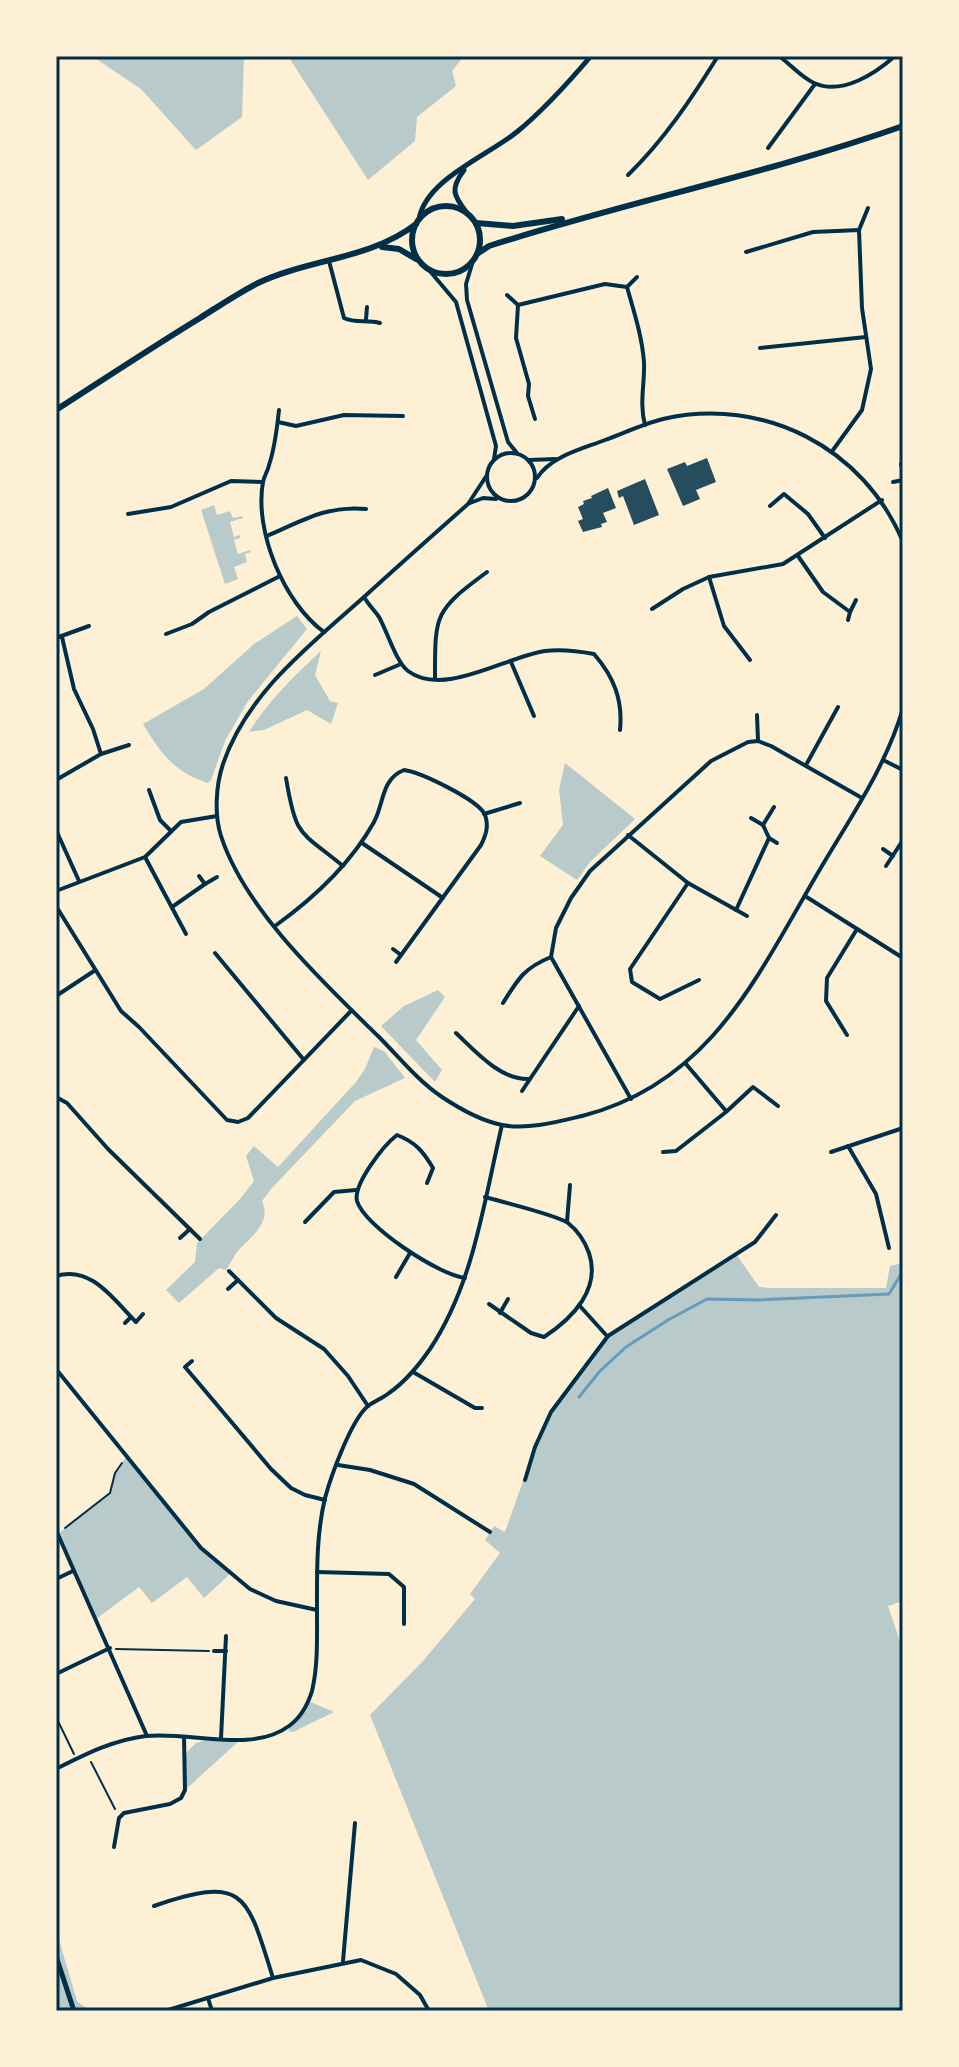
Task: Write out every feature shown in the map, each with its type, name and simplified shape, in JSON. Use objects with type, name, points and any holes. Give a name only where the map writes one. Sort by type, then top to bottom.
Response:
[{"type":"main road","points":[[378,247],[399,249],[429,270],[449,274],[460,272],[489,246],[581,217],[807,158],[903,126]]},
{"type":"main road","points":[[56,410],[256,284],[328,259],[378,247],[400,237],[427,212],[439,207],[451,206],[467,213],[476,223],[480,241],[475,258]]},
{"type":"main road","points":[[476,223],[513,226],[581,217]]},
{"type":"main road","points":[[417,221],[412,243],[418,260]]},
{"type":"street","points":[[417,221],[421,208],[436,188],[523,127],[591,56]]},
{"type":"street","points":[[628,175],[645,159],[693,97],[718,56]]},
{"type":"street","points":[[779,56],[815,84],[828,86],[855,82],[873,75],[895,56]]},
{"type":"street","points":[[768,148],[815,84]]},
{"type":"street","points":[[464,169],[454,190],[457,201],[467,213]]},
{"type":"street","points":[[833,450],[862,410],[871,369],[862,308],[859,230],[868,208]]},
{"type":"street","points":[[746,252],[813,232],[859,230]]},
{"type":"street","points":[[475,258],[466,284],[467,300],[508,442],[528,460],[537,478]]},
{"type":"street","points":[[328,259],[344,318],[352,322],[366,319],[380,323]]},
{"type":"street","points":[[429,270],[456,302],[496,446],[494,459],[468,504],[324,632],[283,671],[258,701],[237,733],[219,778],[217,816],[220,833],[242,883],[275,926],[351,1011],[440,1096],[465,1111],[502,1125],[556,1122],[598,1112],[631,1099],[686,1064],[726,1022],[754,981],[885,761],[903,708]]},
{"type":"street","points":[[627,287],[637,277]]},
{"type":"street","points":[[518,305],[605,284],[627,287]]},
{"type":"street","points":[[627,287],[642,352],[641,411],[645,425]]},
{"type":"street","points":[[507,295],[518,305]]},
{"type":"street","points":[[518,305],[516,338],[535,419]]},
{"type":"street","points":[[366,319],[367,307]]},
{"type":"street","points":[[760,348],[866,337]]},
{"type":"street","points":[[279,410],[270,463],[263,482],[262,513],[280,576],[296,601],[324,632]]},
{"type":"street","points":[[278,422],[296,426],[344,415],[403,416]]},
{"type":"street","points":[[528,460],[558,459],[645,425],[680,417],[731,416],[780,426],[833,450],[854,468],[882,500],[903,542]]},
{"type":"street","points":[[494,459],[505,452],[517,453]]},
{"type":"street","points":[[468,504],[483,498],[520,499],[533,490],[537,478],[558,459]]},
{"type":"street","points":[[901,464],[903,473]]},
{"type":"street","points":[[487,475],[489,487],[498,499]]},
{"type":"street","points":[[893,482],[903,480]]},
{"type":"street","points":[[128,514],[171,507],[231,481],[263,482]]},
{"type":"street","points":[[770,506],[784,494],[808,514],[825,538]]},
{"type":"street","points":[[652,609],[709,577],[783,564],[882,500]]},
{"type":"street","points":[[267,536],[326,510],[366,509]]},
{"type":"street","points":[[798,556],[823,592],[850,612]]},
{"type":"street","points":[[435,679],[438,617],[452,598],[487,572]]},
{"type":"street","points":[[166,634],[192,624],[280,576]]},
{"type":"street","points":[[709,577],[724,626],[750,660]]},
{"type":"street","points":[[364,597],[378,617],[401,664],[418,676],[435,679],[467,676],[543,651],[594,654],[613,680],[622,706],[620,730]]},
{"type":"street","points":[[848,620],[856,600]]},
{"type":"street","points":[[89,626],[59,637],[74,689],[101,754]]},
{"type":"street","points":[[511,662],[534,716]]},
{"type":"street","points":[[375,675],[401,664]]},
{"type":"street","points":[[806,765],[838,707]]},
{"type":"street","points":[[757,715],[758,741]]},
{"type":"street","points":[[631,1099],[551,957],[556,928],[571,898],[590,871],[711,761],[737,746],[758,741],[806,765],[862,799]]},
{"type":"street","points":[[56,780],[101,754],[129,745]]},
{"type":"street","points":[[885,761],[903,770]]},
{"type":"street","points":[[275,926],[323,888],[362,842],[376,819],[391,778],[404,770],[416,772],[477,804],[484,814],[487,827],[481,845],[396,962]]},
{"type":"street","points":[[286,778],[298,830],[343,866]]},
{"type":"street","points":[[149,790],[160,820],[170,831]]},
{"type":"street","points":[[484,814],[520,803]]},
{"type":"street","points":[[763,825],[774,807]]},
{"type":"street","points":[[56,891],[145,857],[170,831],[187,820],[217,816]]},
{"type":"street","points":[[751,818],[763,825],[769,838],[777,843]]},
{"type":"street","points":[[56,830],[79,881]]},
{"type":"street","points":[[628,835],[688,883],[747,916]]},
{"type":"street","points":[[736,910],[769,838]]},
{"type":"street","points":[[886,866],[903,840]]},
{"type":"street","points":[[362,842],[443,898]]},
{"type":"street","points":[[883,849],[893,856]]},
{"type":"street","points":[[145,857],[186,934]]},
{"type":"street","points":[[199,876],[205,884]]},
{"type":"street","points":[[172,907],[217,877]]},
{"type":"street","points":[[688,883],[630,969],[632,982],[660,999],[699,980]]},
{"type":"street","points":[[805,896],[903,958]]},
{"type":"street","points":[[56,906],[121,1011],[227,1120],[238,1122],[248,1118],[351,1011]]},
{"type":"street","points":[[847,1035],[826,1001],[827,978],[857,929]]},
{"type":"street","points":[[393,949],[401,955]]},
{"type":"street","points":[[215,953],[304,1060]]},
{"type":"street","points":[[503,1003],[522,973],[551,957]]},
{"type":"street","points":[[215,968],[222,961]]},
{"type":"street","points":[[56,996],[94,971]]},
{"type":"street","points":[[522,1091],[579,1006]]},
{"type":"street","points":[[456,1033],[486,1061],[518,1079],[530,1079]]},
{"type":"street","points":[[686,1064],[726,1112]]},
{"type":"street","points":[[663,1152],[676,1151],[753,1087],[778,1106]]},
{"type":"street","points":[[56,1097],[67,1103],[108,1149],[200,1239]]},
{"type":"street","points":[[56,1769],[102,1746],[147,1736],[258,1740],[274,1736],[298,1718],[312,1691],[317,1646],[318,1537],[325,1500],[355,1420],[368,1406],[413,1372],[442,1329],[465,1278],[502,1125]]},
{"type":"street","points":[[831,1152],[903,1128]]},
{"type":"street","points":[[427,1183],[433,1168],[429,1160],[412,1141],[397,1135],[386,1143],[356,1190],[362,1212],[410,1253],[451,1276],[465,1278]]},
{"type":"street","points":[[848,1146],[876,1194],[889,1248]]},
{"type":"street","points":[[567,1222],[570,1185]]},
{"type":"street","points":[[305,1222],[334,1192],[356,1190]]},
{"type":"street","points":[[485,1197],[567,1222],[585,1242],[593,1264],[592,1286],[562,1325],[544,1337],[531,1333],[489,1304]]},
{"type":"street","points":[[525,1480],[535,1447],[551,1412],[608,1336],[755,1242],[776,1215]]},
{"type":"street","points":[[180,1238],[190,1229]]},
{"type":"street","points":[[396,1277],[410,1253]]},
{"type":"street","points":[[229,1271],[276,1318],[324,1349],[348,1376],[368,1406]]},
{"type":"street","points":[[56,1276],[70,1272],[94,1280],[136,1322],[143,1314]]},
{"type":"street","points":[[228,1289],[238,1280]]},
{"type":"street","points":[[500,1313],[508,1299]]},
{"type":"street","points":[[579,1305],[608,1336]]},
{"type":"street","points":[[125,1323],[131,1317]]},
{"type":"street","points":[[192,1361],[185,1367],[271,1469],[291,1488],[325,1500]]},
{"type":"street","points":[[56,1369],[201,1548],[250,1589],[276,1601],[317,1610]]},
{"type":"street","points":[[413,1372],[475,1408],[482,1408]]},
{"type":"street","points":[[338,1465],[370,1470],[414,1484],[490,1532]]},
{"type":"street","points":[[57,1532],[147,1736]]},
{"type":"street","points":[[56,1579],[73,1571]]},
{"type":"street","points":[[317,1572],[389,1574],[398,1579],[404,1587],[404,1624]]},
{"type":"street","points":[[221,1738],[226,1636]]},
{"type":"street","points":[[56,1674],[110,1649]]},
{"type":"street","points":[[214,1651],[226,1651]]},
{"type":"street","points":[[114,1847],[119,1818],[131,1811],[170,1804],[181,1798],[185,1790],[184,1737]]},
{"type":"street","points":[[343,1961],[355,1823]]},
{"type":"street","points":[[154,1906],[217,1890],[234,1896],[250,1909],[273,1978]]},
{"type":"street","points":[[56,1956],[74,2011]]},
{"type":"street","points":[[165,2011],[273,1978],[343,1961],[361,1960],[396,1974],[420,1995],[429,2011]]},
{"type":"street","points":[[208,1998],[212,2011]]},
{"type":"path","points":[[57,1532],[110,1493],[115,1473],[127,1456]]},
{"type":"path","points":[[110,1649],[214,1651]]},
{"type":"path","points":[[56,1717],[76,1759]]},
{"type":"path","points":[[87,1753],[119,1818]]},
{"type":"shaded area","points":[[92,56],[244,56],[242,117],[196,150],[141,89]]},
{"type":"shaded area","points":[[288,56],[464,56],[452,71],[456,86],[417,117],[415,141],[368,180]]},
{"type":"shaded area","points":[[214,505],[217,515],[230,511],[233,518],[242,516],[230,522],[234,537],[240,535],[234,540],[238,554],[251,552],[245,554],[247,562],[234,567],[238,579],[225,584],[201,510]]},
{"type":"shaded area","points":[[297,616],[307,629],[248,701],[225,741],[211,780],[208,783],[196,779],[177,767],[143,724],[204,689],[254,644]]},
{"type":"shaded area","points":[[321,651],[315,675],[330,701],[338,703],[331,724],[307,710],[264,730],[249,732],[273,699]]},
{"type":"shaded area","points":[[565,763],[635,819],[590,862],[577,880],[540,856],[563,825],[559,790]]},
{"type":"shaded area","points":[[438,990],[445,997],[416,1040],[442,1070],[435,1082],[381,1026],[404,1006]]},
{"type":"shaded area","points":[[374,1047],[384,1051],[405,1078],[355,1101],[271,1189],[262,1201],[262,1223],[226,1270],[219,1268],[179,1303],[166,1290],[195,1262],[197,1243],[254,1181],[246,1156],[254,1146],[278,1167],[356,1082]]},
{"type":"shaded area","points":[[736,1254],[759,1287],[769,1288],[886,1288],[890,1266],[903,1263],[903,1601],[888,1606],[903,1650],[903,2011],[489,2011],[370,1715],[423,1661],[475,1599],[470,1594],[500,1553],[485,1540],[494,1526],[505,1532],[535,1447],[551,1412],[608,1336]]},
{"type":"shaded area","points":[[127,1456],[201,1548],[231,1573],[204,1598],[187,1577],[152,1603],[139,1587],[96,1619],[58,1534],[110,1493],[115,1473]]},
{"type":"shaded area","points":[[308,1701],[334,1712],[293,1732],[288,1731]]},
{"type":"shaded area","points":[[213,1738],[240,1740],[185,1790],[184,1755],[196,1743]]},
{"type":"shaded area","points":[[56,1930],[77,2001],[90,2011],[58,2011]]},
{"type":"building","points":[[707,458],[716,482],[696,490],[700,499],[683,506],[667,469],[685,462],[687,466]]},
{"type":"building","points":[[645,479],[659,515],[634,525],[623,496],[619,498],[617,491]]},
{"type":"building","points":[[608,488],[616,508],[603,513],[607,522],[601,524],[602,527],[583,532],[578,521],[583,519],[578,507]]},
{"type":"waterway","points":[[579,1397],[600,1371],[626,1347],[707,1299],[759,1300],[889,1294],[903,1271]]}]
